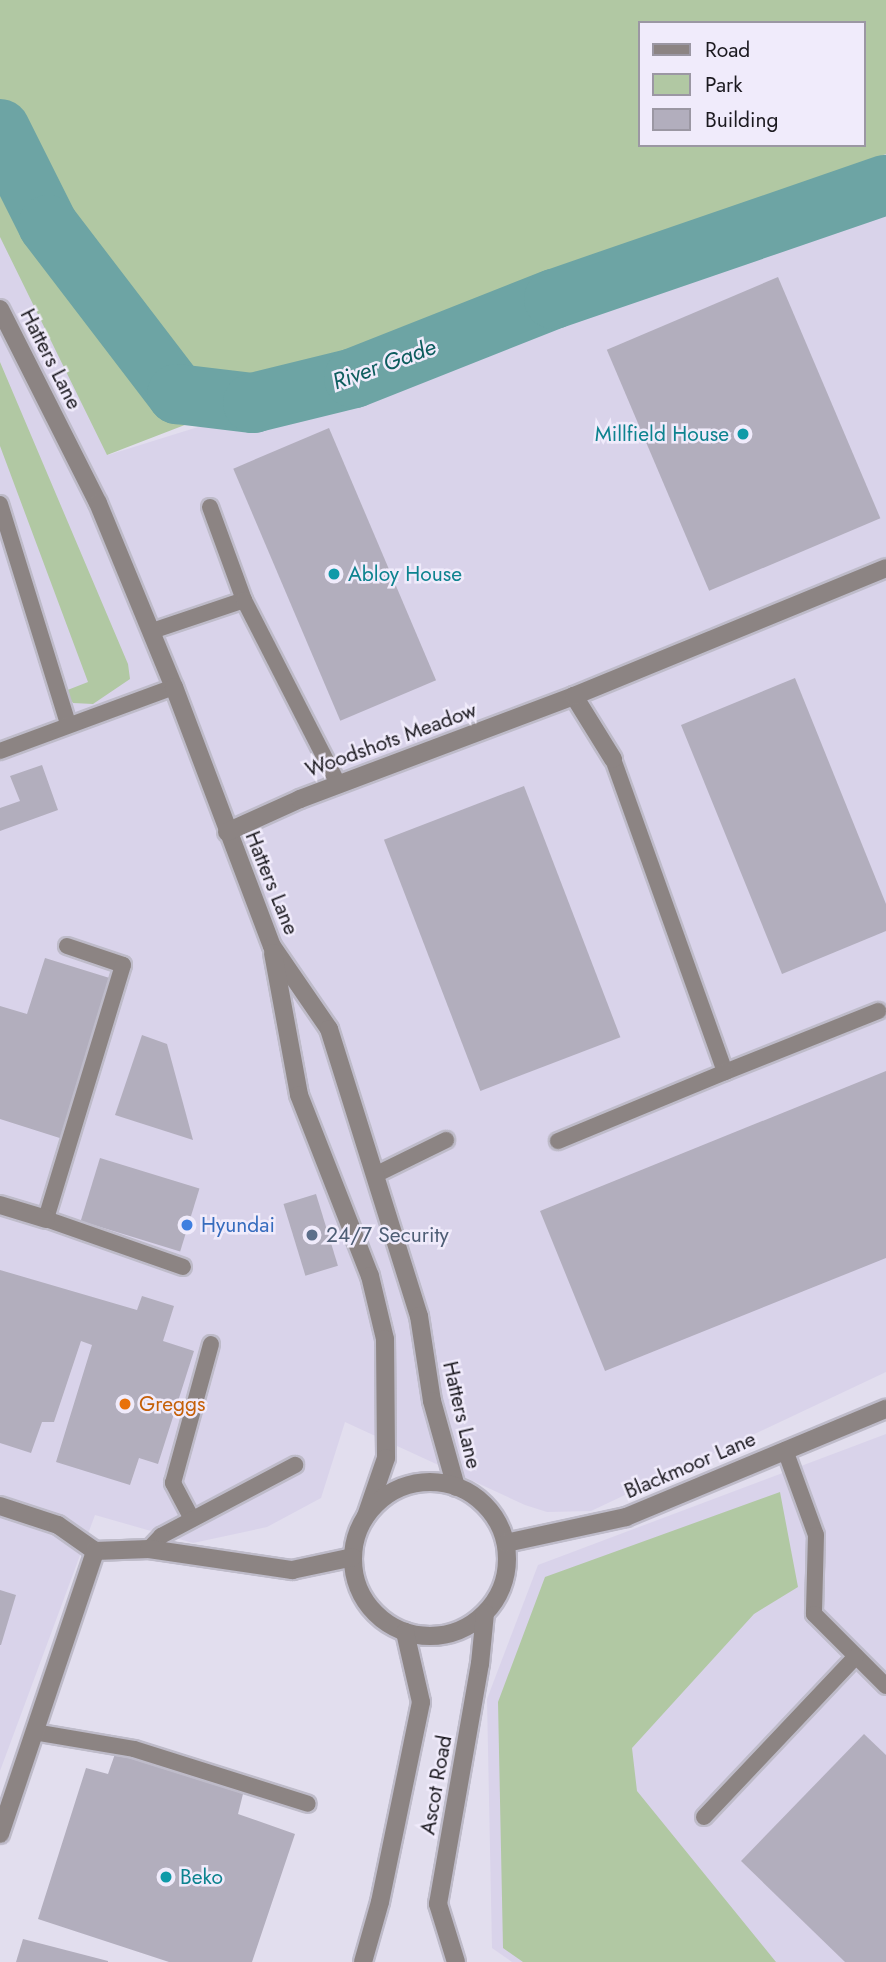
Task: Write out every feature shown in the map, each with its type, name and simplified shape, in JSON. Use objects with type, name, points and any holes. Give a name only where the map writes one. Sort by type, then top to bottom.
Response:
[{"type":"street","name":"Hatters Lane","points":[[0,309],[98,503],[174,687],[272,946],[329,1030],[377,1174],[419,1316],[432,1401],[456,1487]]},
{"type":"street","name":"Woodshots Meadow","points":[[227,832],[338,784],[574,696],[886,568]]},
{"type":"street","points":[[574,696],[613,759]]},
{"type":"street","points":[[272,946],[299,1095],[366,1265],[385,1339],[386,1458],[366,1516],[353,1557],[356,1581],[367,1603],[383,1620],[405,1632],[447,1634],[485,1613],[503,1584],[506,1543],[484,1503],[456,1487],[420,1482],[399,1488],[366,1516]]},
{"type":"street","points":[[0,1205],[46,1219]]},
{"type":"street","name":"Blackmoor Lane","points":[[506,1543],[626,1517],[886,1409]]},
{"type":"street","points":[[0,1506],[58,1525],[94,1551],[149,1549],[292,1570],[353,1557]]},
{"type":"street","points":[[0,1834],[94,1551]]},
{"type":"street","name":"Ascot Road","points":[[456,1962],[438,1904],[480,1664],[485,1613]]},
{"type":"street","name":"Ascot Road","points":[[363,1962],[380,1902],[421,1702],[405,1632]]},
{"type":"lane","points":[[0,504],[68,723]]},
{"type":"lane","points":[[210,507],[244,600],[338,784]]},
{"type":"lane","points":[[152,631],[244,600]]},
{"type":"lane","points":[[0,751],[68,723],[174,687]]},
{"type":"lane","points":[[613,759],[725,1072]]},
{"type":"lane","points":[[68,946],[123,965],[46,1219],[183,1268]]},
{"type":"lane","points":[[558,1141],[878,1011]]},
{"type":"lane","points":[[377,1174],[446,1140]]},
{"type":"lane","points":[[192,1519],[173,1483],[211,1344]]},
{"type":"lane","points":[[785,1450],[816,1535],[814,1614],[856,1656],[879,1668],[886,1686]]},
{"type":"lane","points":[[149,1549],[161,1535],[295,1465]]},
{"type":"lane","points":[[705,1817],[856,1656]]},
{"type":"lane","points":[[34,1732],[134,1749],[308,1804]]},
{"type":"shaded area","points":[[886,213],[886,1372],[591,1511],[547,1512],[525,1505],[345,1422],[321,1498],[267,1527],[193,1543],[95,1515],[0,1771],[0,232],[108,455]]},
{"type":"shaded area","points":[[886,1434],[886,1962],[512,1962],[492,1948],[487,1699],[538,1565]]},
{"type":"green space","points":[[0,0],[886,0],[886,154],[107,455],[0,237]]},
{"type":"green space","points":[[0,362],[128,664],[130,679],[93,704],[73,703],[65,691],[88,682],[0,446]]},
{"type":"green space","points":[[780,1492],[798,1587],[754,1614],[632,1748],[637,1791],[776,1962],[523,1962],[503,1948],[498,1702],[545,1577]]},
{"type":"building","name":"Millfield House","points":[[778,277],[880,518],[709,591],[607,350]]},
{"type":"building","name":"Abloy House","points":[[329,428],[436,680],[340,721],[233,469]]},
{"type":"building","points":[[795,678],[886,904],[886,931],[782,974],[681,725]]},
{"type":"building","points":[[42,765],[58,810],[0,831],[0,808],[20,801],[10,776]]},
{"type":"building","points":[[524,786],[620,1037],[480,1091],[384,840]]},
{"type":"building","points":[[45,958],[116,980],[66,1140],[0,1119],[0,1006],[27,1014]]},
{"type":"building","points":[[142,1035],[167,1044],[193,1140],[115,1115]]},
{"type":"building","points":[[886,1071],[886,1258],[605,1371],[540,1211]]},
{"type":"building","points":[[100,1158],[199,1188],[180,1252],[81,1221]]},
{"type":"building","name":"24/7 Security","points":[[316,1194],[338,1266],[305,1276],[283,1204]]},
{"type":"building","points":[[0,1270],[137,1310],[142,1296],[174,1306],[163,1341],[194,1351],[158,1464],[139,1458],[130,1485],[56,1462],[92,1345],[81,1341],[54,1422],[42,1422],[31,1453],[0,1443]]},
{"type":"building","points":[[0,1590],[16,1595],[1,1645],[0,1645]]},
{"type":"building","points":[[864,1734],[886,1755],[886,1962],[845,1962],[741,1861]]},
{"type":"building","name":"Beko","points":[[116,1751],[244,1790],[238,1814],[295,1834],[252,1962],[169,1962],[38,1919],[86,1768],[108,1774]]},
{"type":"building","points":[[23,1939],[108,1961],[108,1962],[16,1962]]},
{"type":"waterway","name":"River Gade","points":[[0,129],[48,225],[177,394],[253,403],[354,378],[554,299],[886,185]]},
{"type":"place","name":"Millfield House","points":[[743,434]]},
{"type":"place","name":"Abloy House","points":[[334,574]]},
{"type":"place","name":"Hyundai","points":[[187,1225]]},
{"type":"place","name":"24/7 Security","points":[[312,1235]]},
{"type":"place","name":"Greggs","points":[[125,1404]]},
{"type":"place","name":"Beko","points":[[166,1877]]}]
